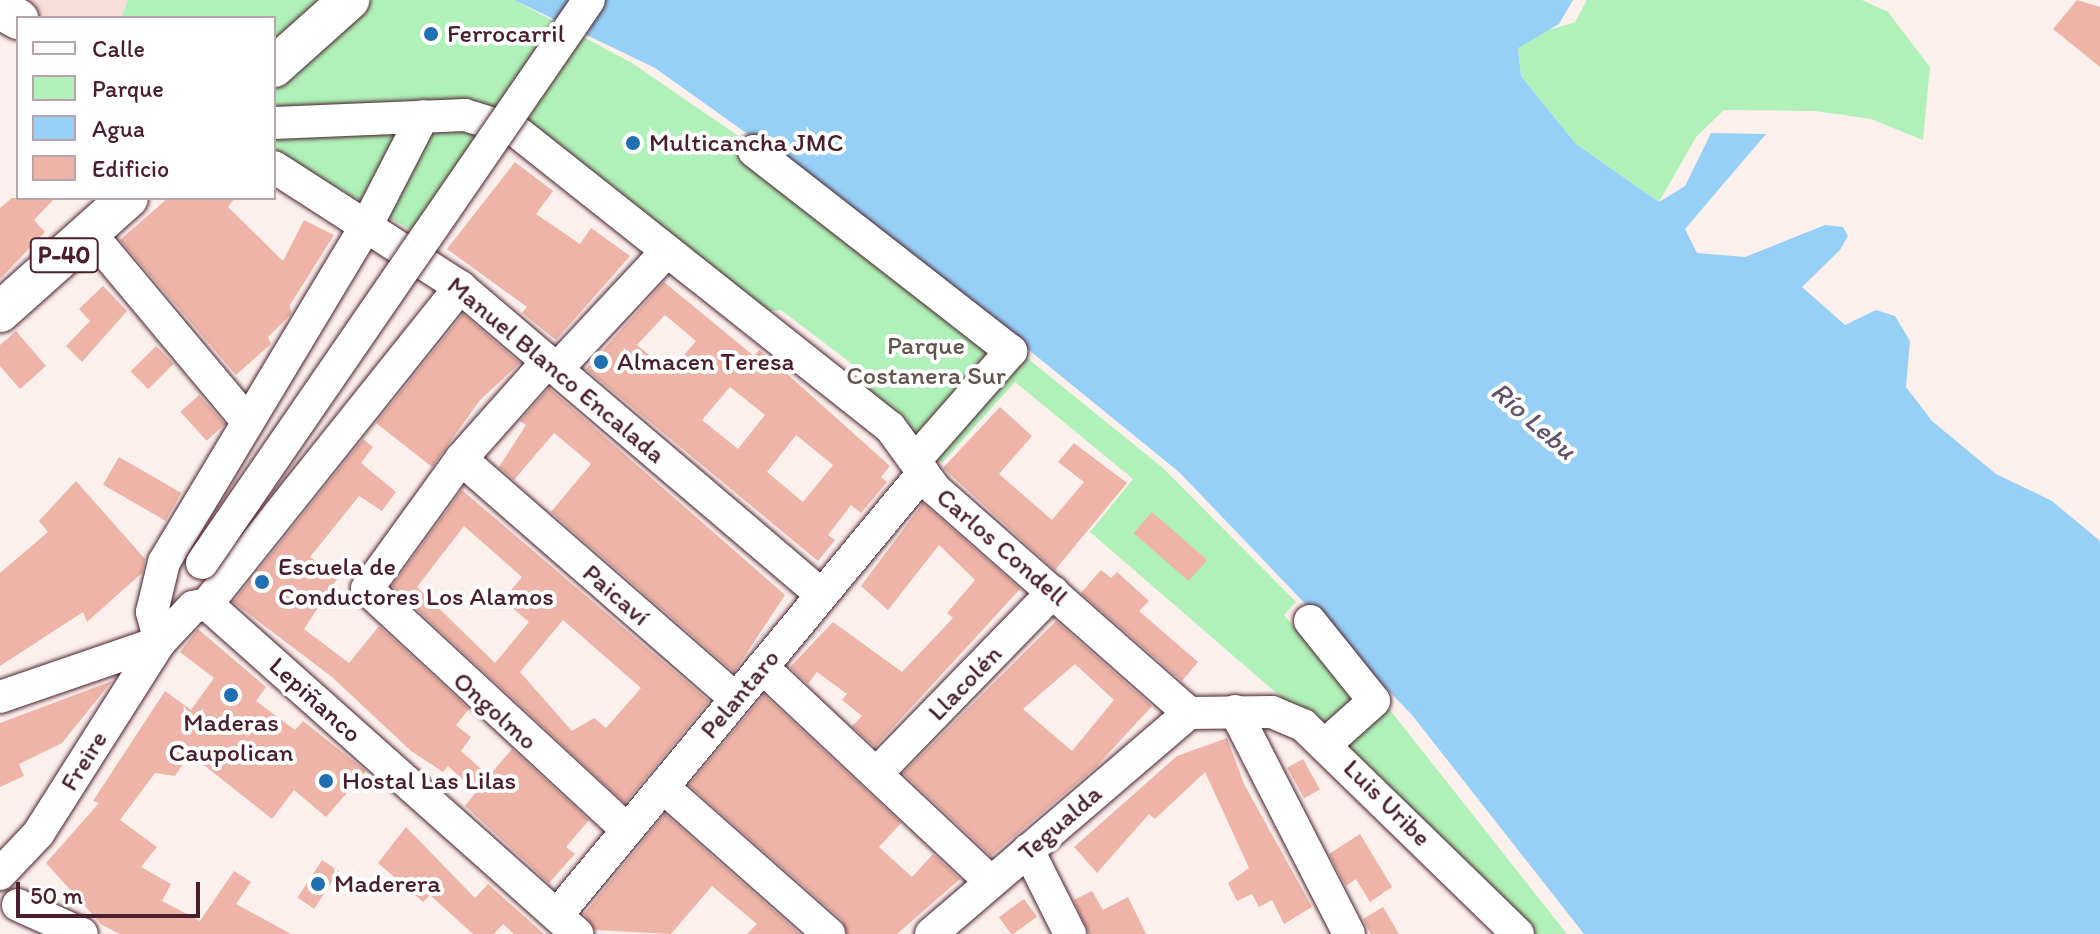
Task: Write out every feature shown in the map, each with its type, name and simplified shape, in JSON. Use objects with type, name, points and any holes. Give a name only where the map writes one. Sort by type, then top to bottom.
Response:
[{"type":"main road","points":[[276,65],[349,0]]},
{"type":"main road","name":"P-40","points":[[0,312],[126,200]]},
{"type":"street","points":[[200,605],[202,563],[589,0]]},
{"type":"street","points":[[160,642],[152,612],[164,562],[368,223],[423,116]]},
{"type":"street","name":"Carlos Condell","points":[[276,123],[476,116],[516,131],[890,427],[919,466],[1053,592],[1189,713]]},
{"type":"street","name":"Pelantaro","points":[[567,924],[627,830],[822,595],[1011,351],[754,151]]},
{"type":"street","name":"Manuel Blanco Encalada","points":[[276,168],[368,223],[460,287],[822,595]]},
{"type":"street","points":[[89,232],[247,421]]},
{"type":"street","points":[[461,459],[667,251]]},
{"type":"street","points":[[0,697],[160,642],[200,605],[460,287]]},
{"type":"street","name":"Ongolmo","points":[[461,459],[367,589],[627,830]]},
{"type":"street","name":"Paicaví","points":[[461,459],[736,699]]},
{"type":"street","name":"Llacolén","points":[[876,774],[1053,592]]},
{"type":"street","name":"Lepiñanco","points":[[200,605],[567,924]]},
{"type":"street","points":[[1310,621],[1374,701],[1327,743]]},
{"type":"street","name":"Freire","points":[[0,875],[38,834],[160,642]]},
{"type":"street","points":[[762,667],[991,882]]},
{"type":"street","points":[[1189,713],[1235,711],[1349,934]]},
{"type":"street","name":"Luis Uribe","points":[[1235,711],[1280,715],[1327,743],[1518,934]]},
{"type":"street","name":"Tegualda","points":[[931,934],[1189,713]]},
{"type":"street","points":[[663,787],[829,934]]},
{"type":"street","points":[[1028,850],[1070,934]]},
{"type":"street","points":[[0,875],[25,920],[82,934]]},
{"type":"shaded area","points":[[7,0],[128,0],[122,16],[36,16]]},
{"type":"green space","name":"Parque Costanera Sur","points":[[128,0],[514,0],[632,63],[740,137],[731,149],[766,176],[849,214],[1163,468],[1296,602],[1284,615],[1344,684],[1360,672],[1567,934],[1528,934],[1295,709],[1090,532],[1133,479],[1015,382],[942,463],[863,393],[860,370],[781,310],[758,312],[501,110],[414,232],[276,152],[276,16],[122,16]]},
{"type":"green space","points":[[1587,0],[1862,0],[1888,12],[1930,67],[1923,140],[1871,119],[1815,111],[1724,110],[1696,137],[1659,202],[1576,144],[1521,76],[1518,48],[1527,37],[1575,22]]},
{"type":"water","name":"Río Lebu","points":[[514,0],[1573,0],[1559,24],[1518,48],[1521,76],[1576,144],[1659,202],[1685,186],[1711,133],[1766,134],[1685,229],[1697,253],[1745,257],[1825,225],[1843,227],[1848,236],[1840,250],[1802,287],[1845,325],[1876,310],[1895,316],[1910,341],[1906,387],[1932,421],[1996,474],[2052,501],[2100,541],[2100,934],[1584,934],[1412,715],[1179,472],[879,228],[655,68]]},
{"type":"building","points":[[2077,0],[2100,7],[2100,67],[2053,29]]},
{"type":"building","points":[[515,162],[553,191],[536,214],[580,244],[591,228],[630,256],[556,340],[522,313],[527,307],[447,249]]},
{"type":"building","points":[[12,198],[53,200],[34,220],[45,232],[0,279],[0,208]]},
{"type":"building","points":[[166,200],[233,200],[228,207],[283,261],[304,220],[334,235],[290,305],[291,314],[268,337],[271,344],[236,375],[120,240]]},
{"type":"building","points":[[664,282],[754,356],[759,350],[890,466],[881,477],[887,482],[861,513],[851,505],[828,535],[835,540],[818,561],[586,369]],"holes":[[[665,315],[696,341],[670,372],[637,345]],[[730,387],[765,415],[738,449],[702,420]],[[796,435],[833,465],[803,502],[767,472]]]},
{"type":"building","points":[[103,286],[127,311],[82,362],[66,346],[90,321],[79,309]]},
{"type":"building","points":[[463,314],[520,363],[480,400],[432,467],[376,423]]},
{"type":"building","points":[[16,331],[46,366],[20,389],[0,366],[0,345]]},
{"type":"building","points":[[156,346],[174,364],[148,389],[131,371]]},
{"type":"building","points":[[549,388],[785,595],[734,672],[551,512],[591,464],[554,433],[514,480],[499,467],[526,425],[520,421]]},
{"type":"building","points":[[199,395],[225,424],[207,441],[180,412]]},
{"type":"building","points":[[1000,407],[1032,436],[999,474],[1052,520],[1084,482],[1058,462],[1074,443],[1127,483],[1055,570],[943,468]]},
{"type":"building","points":[[363,439],[373,447],[361,463],[396,492],[382,511],[359,496],[310,557],[339,576],[304,629],[349,663],[379,626],[469,709],[456,725],[471,737],[461,751],[489,776],[512,749],[589,820],[566,847],[575,854],[549,883],[465,806],[476,792],[448,766],[443,772],[411,751],[332,677],[233,602]]},
{"type":"building","points":[[119,457],[181,493],[165,521],[103,485]]},
{"type":"building","points":[[76,481],[145,559],[142,573],[87,622],[83,612],[0,666],[0,573],[48,532],[39,521]]},
{"type":"building","points":[[462,490],[709,701],[625,803],[392,586]],"holes":[[[464,526],[522,577],[503,600],[529,622],[495,663],[417,587]],[[563,620],[641,688],[606,728],[594,718],[572,731],[520,672]]]},
{"type":"building","points":[[923,503],[1020,589],[875,747],[852,726],[862,716],[842,700],[847,694],[817,672],[808,684],[790,667],[833,622],[902,672],[953,618],[947,613],[975,580],[939,545],[888,610],[861,586]]},
{"type":"building","points":[[1152,512],[1207,560],[1189,581],[1134,533]]},
{"type":"building","points":[[1101,570],[1111,578],[1117,572],[1149,601],[1139,611],[1198,662],[1182,681],[1081,593]]},
{"type":"building","points":[[1056,621],[1152,706],[1096,767],[991,856],[903,773]],"holes":[[[1075,664],[1114,700],[1072,751],[1023,709]]]},
{"type":"building","points":[[198,629],[266,687],[256,701],[295,730],[303,721],[366,771],[326,817],[294,790],[272,819],[190,754],[175,776],[155,773],[120,820],[157,847],[141,867],[171,884],[162,901],[200,921],[234,871],[251,882],[236,904],[291,934],[120,934],[102,925],[46,863],[99,803],[93,801],[165,691],[191,710],[214,678],[180,652]]},
{"type":"building","points":[[112,681],[62,743],[19,764],[24,776],[0,787],[0,723]]},
{"type":"building","points":[[764,695],[901,823],[879,847],[912,877],[933,854],[960,879],[897,934],[847,934],[842,920],[689,785]]},
{"type":"building","points":[[1227,738],[1244,784],[1312,907],[1284,924],[1272,900],[1259,907],[1252,894],[1237,901],[1228,883],[1249,868],[1205,772],[1155,819],[1149,814],[1097,873],[1074,847],[1177,756]]},
{"type":"building","points":[[1303,759],[1320,790],[1304,798],[1287,768]]},
{"type":"building","points":[[665,814],[800,934],[747,934],[757,924],[712,886],[671,934],[595,930],[584,914]]},
{"type":"building","points":[[406,827],[475,898],[488,884],[544,934],[514,934],[503,924],[494,934],[473,934],[430,895],[423,902],[378,863]]},
{"type":"building","points":[[1360,834],[1392,887],[1370,902],[1356,879],[1346,886],[1329,854]]},
{"type":"building","name":"Maderera","points":[[322,860],[339,871],[314,909],[297,898]]},
{"type":"building","points":[[1092,891],[1103,910],[1128,897],[1146,934],[1089,934],[1074,900]]},
{"type":"building","points":[[1024,899],[1037,917],[1013,934],[999,917]]},
{"type":"building","points":[[1383,907],[1399,934],[1371,934],[1363,919]]},
{"type":"place","name":"Ferrocarril","points":[[431,34]]},
{"type":"place","name":"Multicancha JMC","points":[[633,143]]},
{"type":"place","name":"Almacen Teresa","points":[[601,362]]},
{"type":"place","name":"Escuela de Conductores Los Alamos","points":[[262,582]]},
{"type":"place","name":"Maderas Caupolican","points":[[231,695]]},
{"type":"place","name":"Hostal Las Lilas","points":[[326,781]]},
{"type":"place","name":"Maderera","points":[[318,884]]}]
